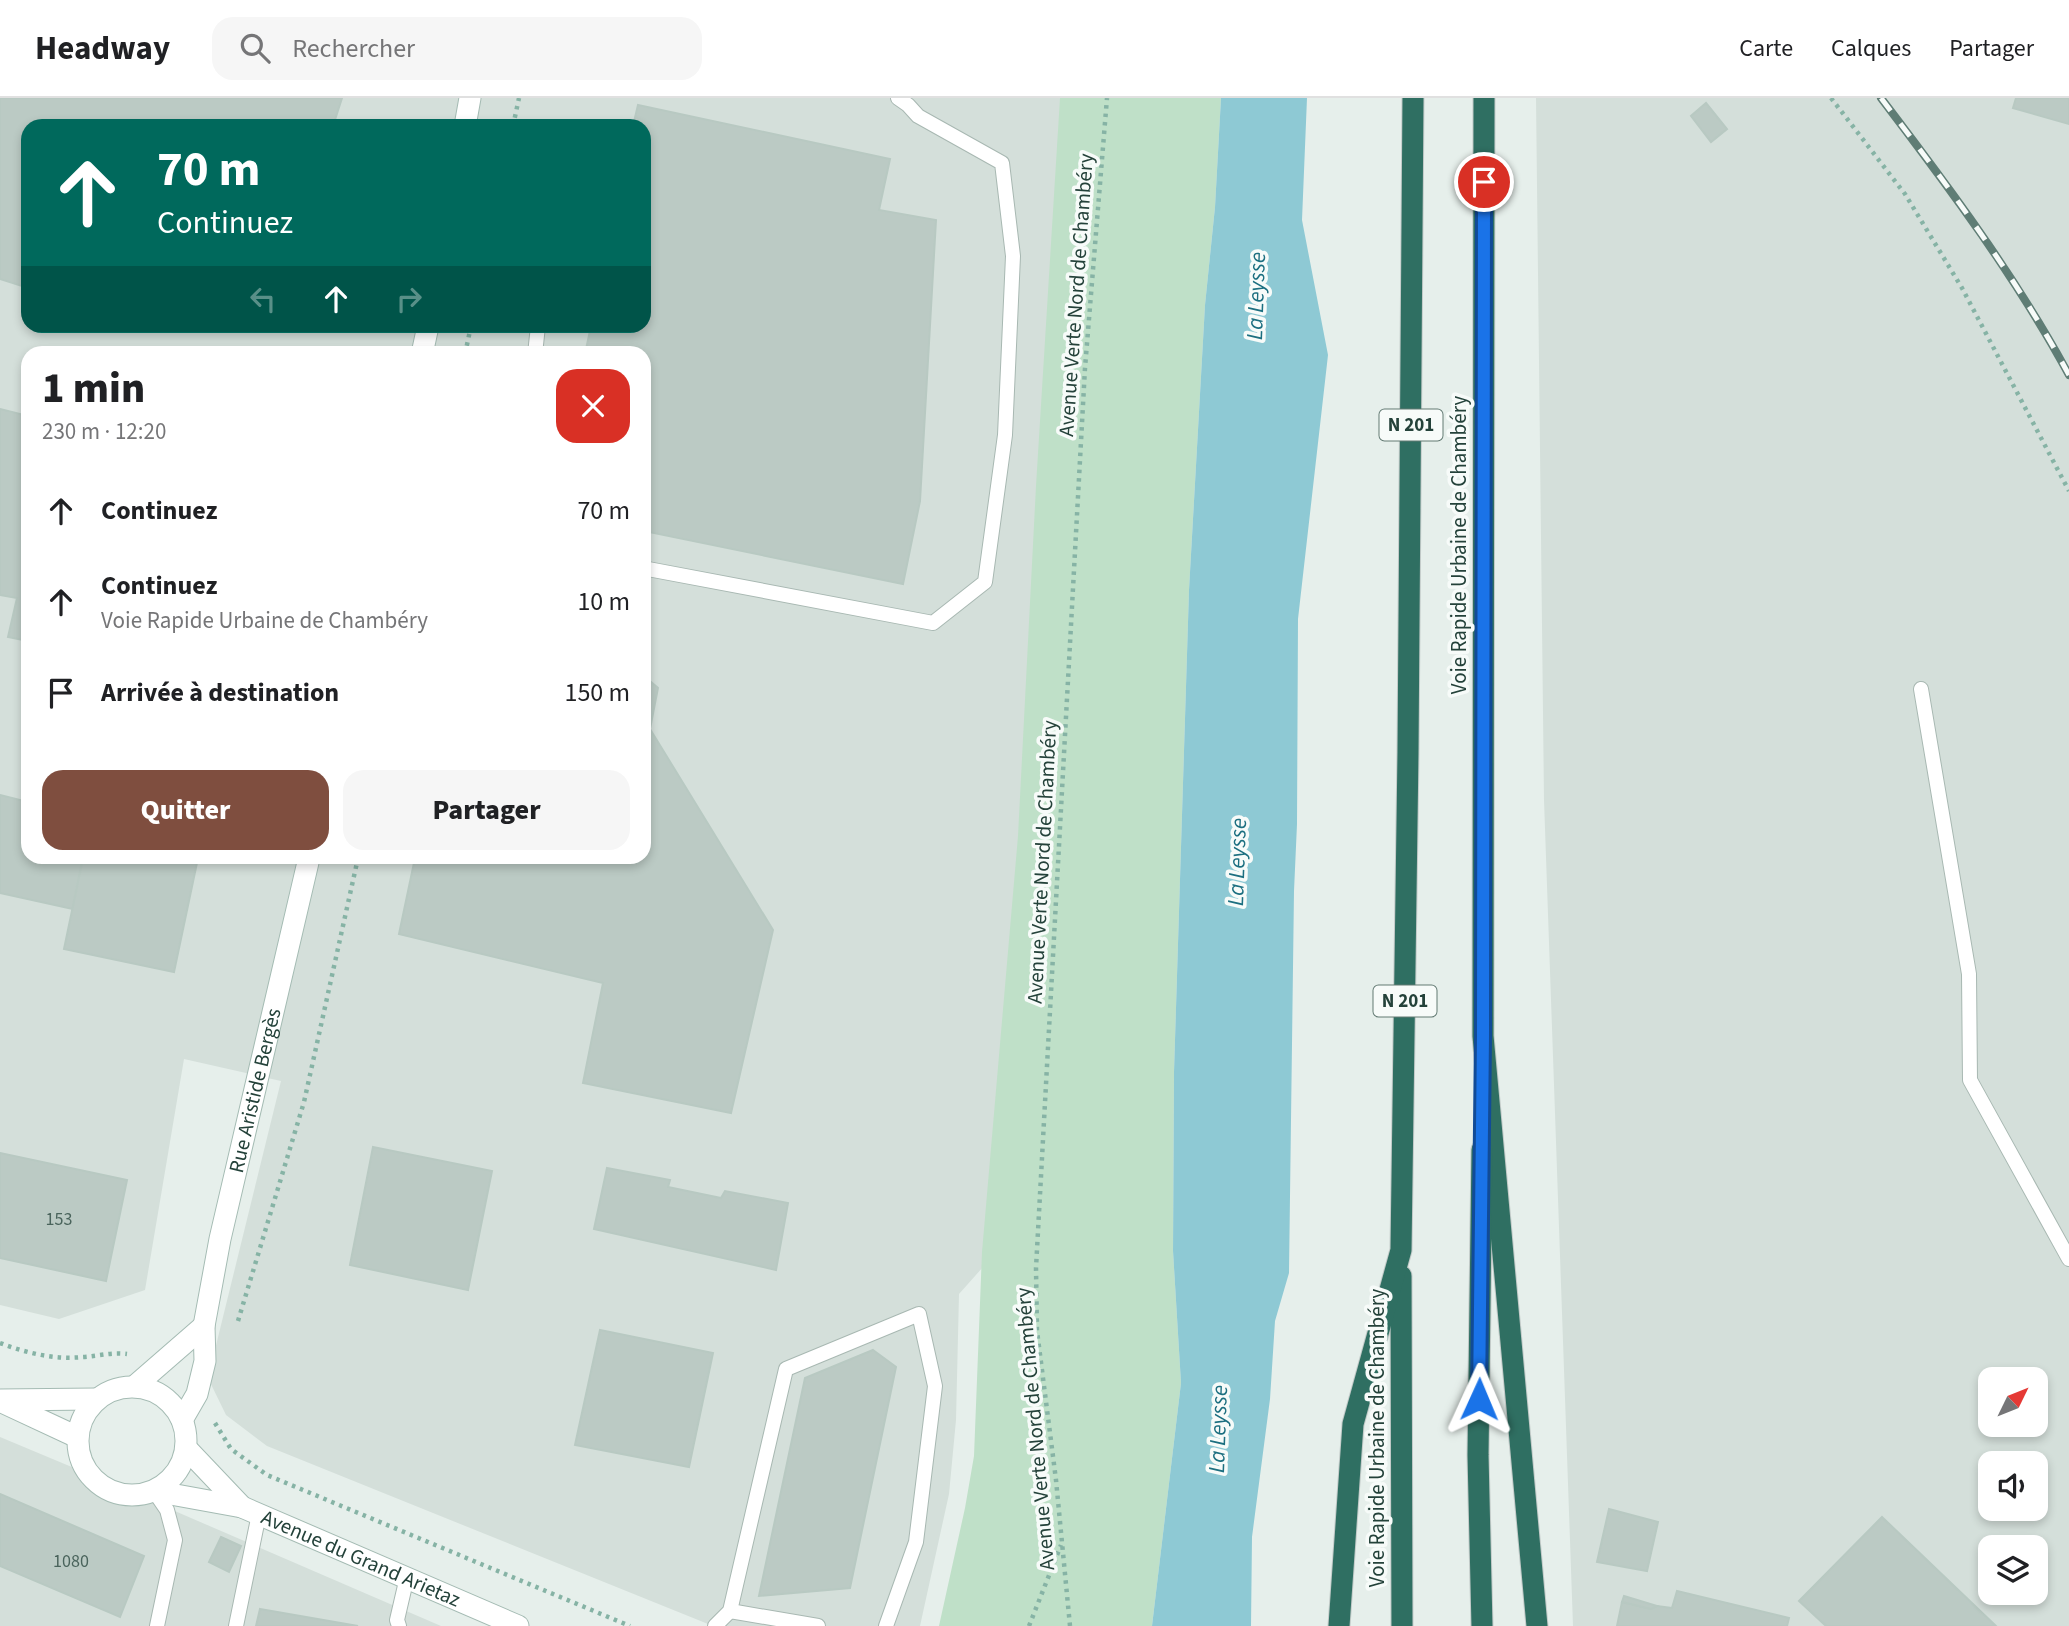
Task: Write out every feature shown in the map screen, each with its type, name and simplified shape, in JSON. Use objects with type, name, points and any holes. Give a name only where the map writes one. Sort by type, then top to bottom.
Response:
[{"type":"highway","name":"N 201","points":[[1401,1250],[1413,98]]},
{"type":"highway","name":"Voie Rapide Urbaine de Chambéry","points":[[1483,1036],[1484,98]]},
{"type":"highway","points":[[1482,1626],[1478,1455],[1483,1036]]},
{"type":"highway","points":[[1483,1036],[1538,1626]]},
{"type":"highway","name":"Voie Rapide Urbaine de Chambéry","points":[[1401,1250],[1402,1626]]},
{"type":"highway","points":[[1339,1626],[1353,1424],[1401,1250]]},
{"type":"main road","points":[[466,119],[470,98]]},
{"type":"main road","name":"Rue Aristide Bergès","points":[[182,1420],[197,1394],[205,1361],[204,1326],[220,1239],[308,864]]},
{"type":"main road","points":[[135,1386],[204,1326]]},
{"type":"main road","points":[[135,1386],[152,1390],[167,1399],[186,1430],[186,1448],[181,1466],[170,1481],[154,1491],[136,1496],[118,1494],[101,1486],[88,1473],[79,1456],[77,1437],[81,1421],[96,1399],[118,1388],[135,1386]]},
{"type":"main road","points":[[0,1401],[96,1399]]},
{"type":"main road","points":[[0,1401],[77,1437]]},
{"type":"main road","name":"Avenue du Grand Arietaz","points":[[186,1448],[251,1511]]},
{"type":"main road","name":"Avenue du Grand Arietaz","points":[[154,1491],[251,1511],[518,1626]]},
{"type":"lane","points":[[651,570],[933,623],[985,582],[1005,435],[1013,257],[1002,163],[918,116],[908,104],[898,98]]},
{"type":"lane","points":[[1921,690],[1969,974],[1970,1080],[2069,1259]]},
{"type":"lane","points":[[717,1625],[730,1611],[786,1369],[919,1314],[935,1386],[916,1542],[886,1626]]},
{"type":"lane","points":[[154,1491],[167,1510],[175,1540],[158,1626]]},
{"type":"lane","points":[[236,1626],[251,1511]]},
{"type":"lane","points":[[399,1626],[397,1620],[407,1577]]},
{"type":"lane","points":[[730,1611],[818,1626]]},
{"type":"path","points":[[514,119],[519,98]]},
{"type":"path","name":"Avenue Verte Nord de Chambéry","points":[[1070,1626],[1056,1480],[1037,1331],[1037,1268],[1085,368],[1107,98]]},
{"type":"path","points":[[1831,98],[1905,194],[1948,264],[2069,491]]},
{"type":"path","points":[[236,1326],[304,1102],[357,864]]},
{"type":"path","points":[[0,1343],[43,1356],[81,1357],[112,1352],[142,1355],[162,1363]]},
{"type":"path","points":[[197,1394],[231,1449],[267,1475],[630,1626]]},
{"type":"path","points":[[1030,1626],[1062,1545]]},
{"type":"shaded area","points":[[0,98],[1103,98],[1008,1239],[959,1294],[956,1420],[949,1494],[920,1626],[713,1626],[267,1446],[226,1415],[208,1378],[281,1081],[184,1059],[145,1290],[59,1319],[0,1305]]},
{"type":"shaded area","points":[[1536,98],[2069,98],[2069,1626],[1573,1626],[1544,800]]},
{"type":"shaded area","points":[[0,1437],[110,1483],[441,1626],[0,1626]]},
{"type":"green space","points":[[1060,98],[1221,98],[1215,207],[1205,305],[1189,590],[1174,1072],[1173,1251],[1181,1383],[1152,1626],[939,1626],[974,1456],[982,1252],[1018,836]]},
{"type":"water","name":"La Leysse","points":[[1221,98],[1307,98],[1302,220],[1328,355],[1298,619],[1289,1273],[1275,1321],[1270,1399],[1252,1537],[1251,1626],[1152,1626],[1181,1383],[1173,1251],[1174,1072],[1189,590],[1205,305],[1215,207]]},
{"type":"building","points":[[0,98],[342,98],[335,119],[21,119],[21,286],[0,279]]},
{"type":"building","points":[[2016,98],[2069,98],[2069,124],[2013,108]]},
{"type":"building","points":[[1706,103],[1727,129],[1711,142],[1691,116]]},
{"type":"building","points":[[638,105],[890,159],[879,210],[936,220],[920,501],[903,584],[651,532],[651,346],[587,346],[590,333],[651,333],[651,119],[635,119]]},
{"type":"building","points":[[0,409],[21,414],[21,640],[8,637],[17,598],[0,595]]},
{"type":"building","points":[[651,682],[658,688],[651,724]]},
{"type":"building","points":[[651,731],[773,930],[731,1113],[583,1083],[603,983],[399,934],[414,864],[651,864]]},
{"type":"building","points":[[0,795],[21,800],[21,864],[82,864],[73,909],[0,893]]},
{"type":"building","points":[[82,864],[197,864],[174,972],[64,949]]},
{"type":"building","points":[[373,1147],[492,1171],[468,1290],[350,1265]]},
{"type":"building","points":[[0,1153],[127,1180],[106,1281],[0,1258]]},
{"type":"building","points":[[607,1168],[670,1180],[668,1187],[721,1198],[725,1191],[788,1203],[776,1270],[594,1229]]},
{"type":"building","points":[[600,1330],[713,1353],[689,1467],[575,1445]]},
{"type":"building","points":[[873,1350],[896,1367],[850,1588],[759,1596],[805,1378]]},
{"type":"building","points":[[0,1494],[144,1556],[120,1617],[0,1566]]},
{"type":"building","points":[[1609,1509],[1658,1522],[1647,1571],[1597,1562]]},
{"type":"building","points":[[1882,1517],[1996,1626],[1826,1626],[1799,1601]]},
{"type":"building","points":[[221,1537],[241,1546],[229,1572],[209,1562]]},
{"type":"building","points":[[1677,1591],[1789,1618],[1787,1626],[1617,1626],[1622,1602],[1651,1609],[1657,1606],[1672,1608]]},
{"type":"building","points":[[1624,1596],[1657,1606],[1651,1609],[1622,1602]]},
{"type":"building","points":[[260,1609],[358,1626],[256,1626]]},
{"type":"railway","points":[[1881,98],[2004,267],[2069,375]]},
{"type":"route","points":[[1479,1399],[1483,1036],[1484,182]]}]
